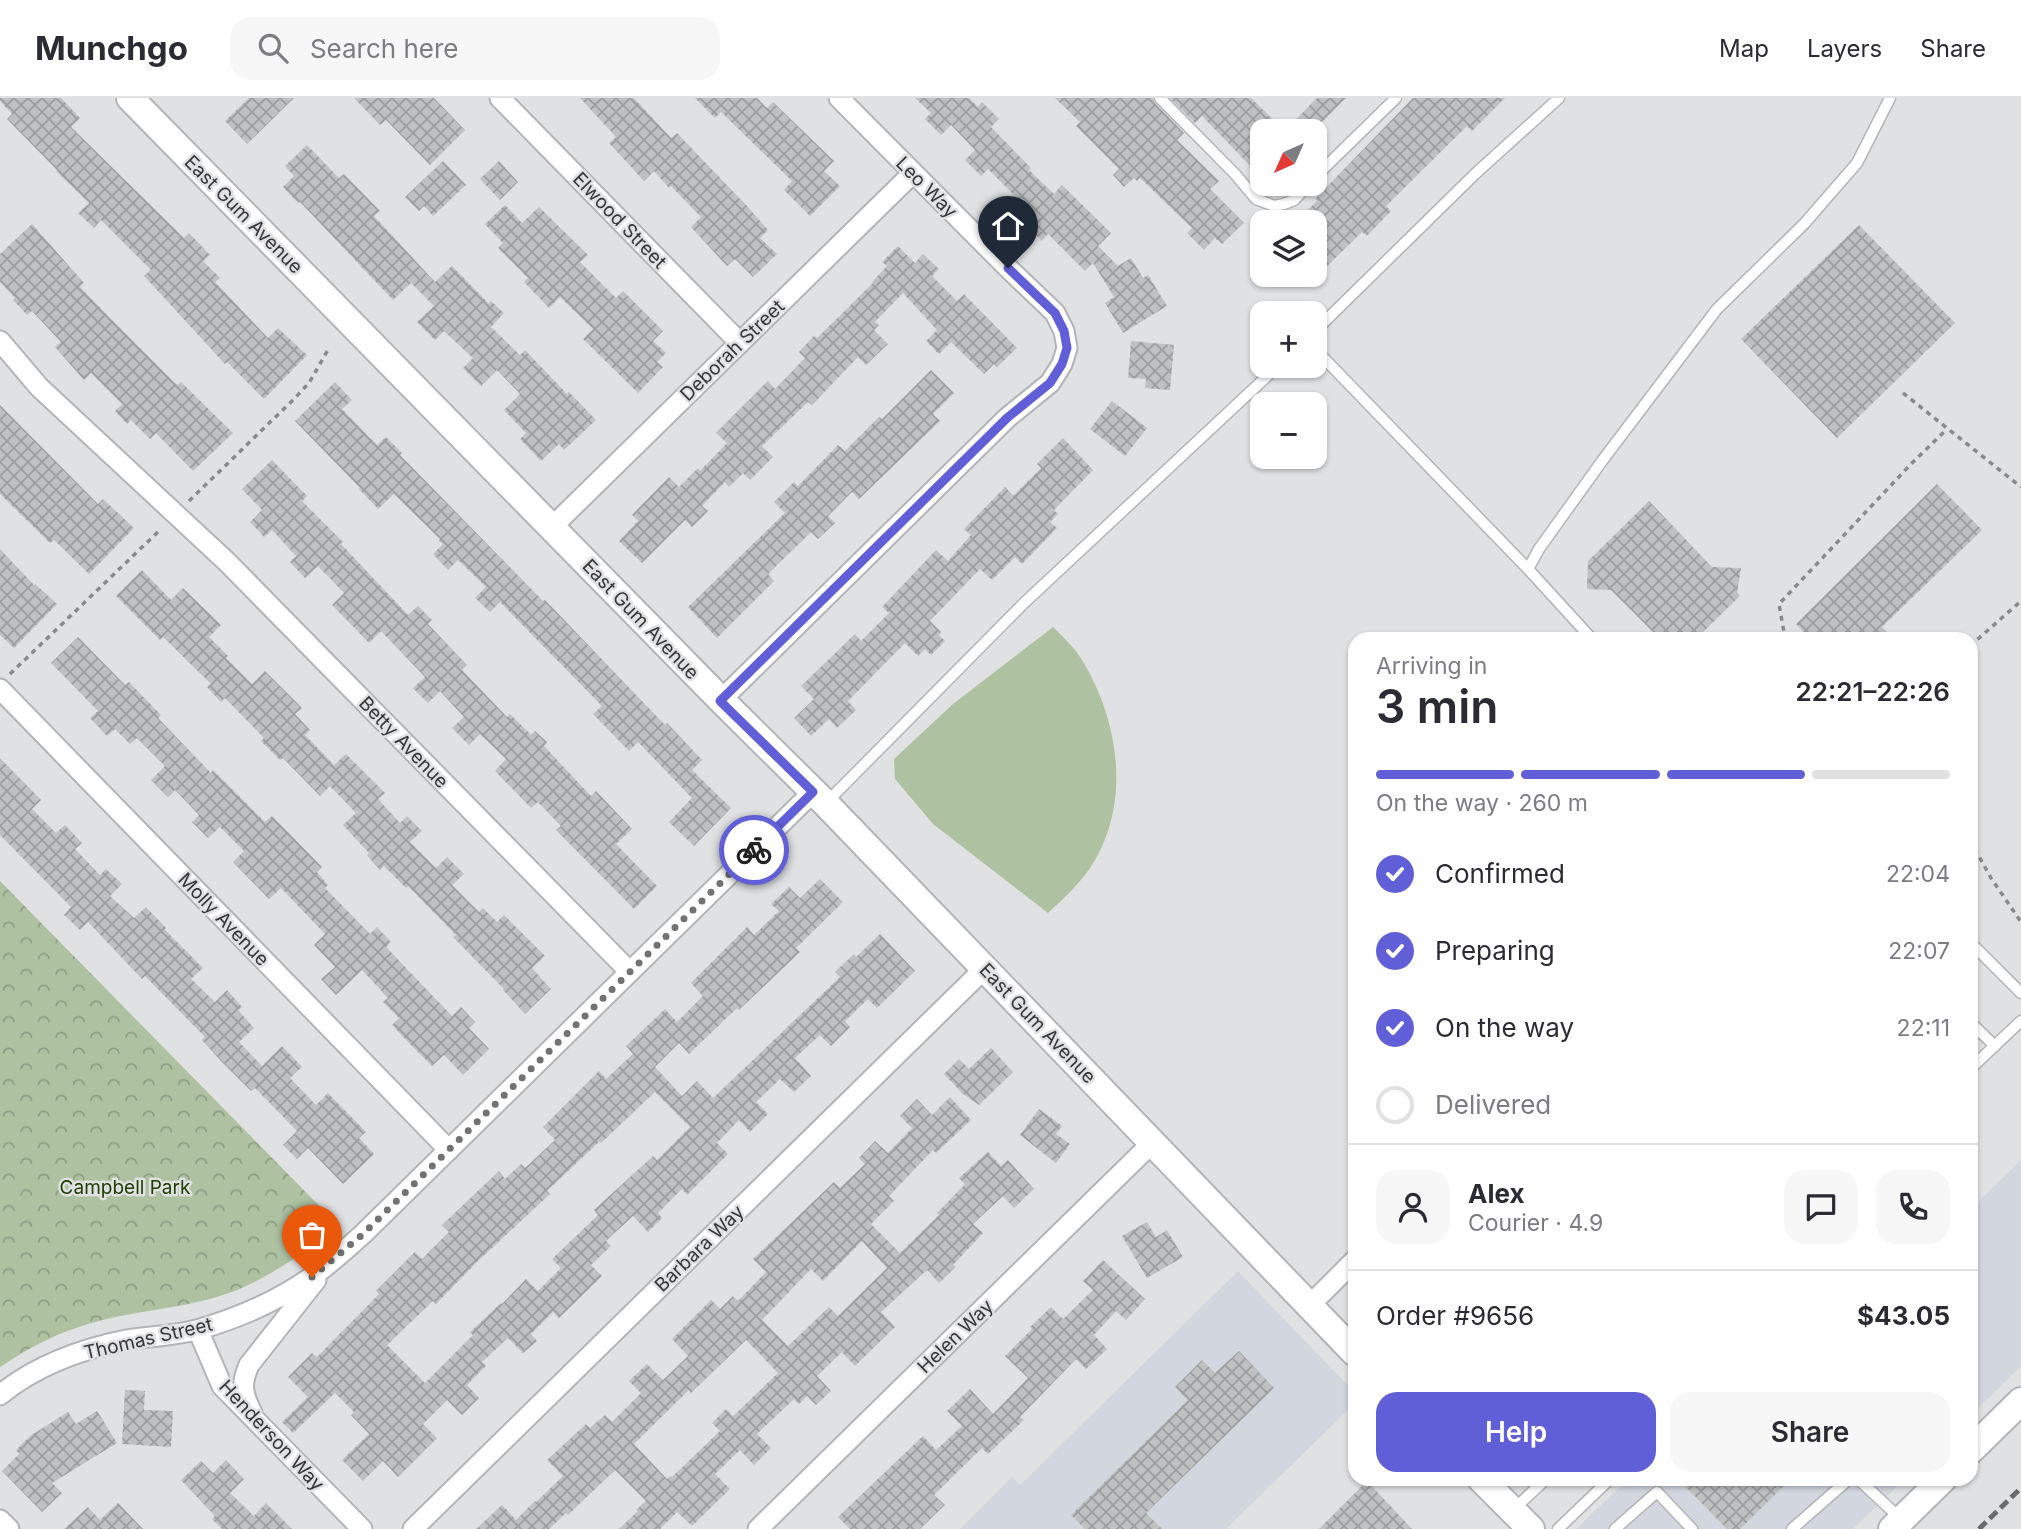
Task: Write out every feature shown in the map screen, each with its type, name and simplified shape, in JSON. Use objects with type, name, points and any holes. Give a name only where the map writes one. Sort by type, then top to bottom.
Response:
[{"type":"street","name":"East Gum Avenue","points":[[130,98],[720,701],[820,798],[1348,1346]]},
{"type":"street","name":"Elwood Street","points":[[500,98],[740,343]]},
{"type":"street","name":"Leo Way","points":[[720,701],[997,428],[1050,383],[1062,364],[1067,348],[1064,331],[1055,313],[839,98]]},
{"type":"street","name":"Deborah Street","points":[[552,527],[913,173]]},
{"type":"street","name":"Betty Avenue","points":[[0,341],[39,387],[247,582],[629,971]]},
{"type":"street","name":"Molly Avenue","points":[[3,683],[449,1150]]},
{"type":"street","name":"Thomas Street","points":[[0,1395],[36,1371],[84,1351],[126,1340],[198,1330],[239,1316],[312,1277],[363,1234],[629,971],[820,798]]},
{"type":"street","name":"Barbara Way","points":[[413,1529],[985,968]]},
{"type":"street","name":"Helen Way","points":[[758,1529],[1152,1143]]},
{"type":"street","points":[[257,1423],[244,1394],[244,1378],[248,1366],[327,1265]]},
{"type":"street","points":[[1309,1306],[1348,1267]]},
{"type":"street","name":"Henderson Way","points":[[198,1330],[222,1386],[362,1529]]},
{"type":"street","points":[[1978,1443],[2021,1401]]},
{"type":"street","points":[[1488,1486],[1522,1520]]},
{"type":"street","points":[[1897,1524],[1936,1486]]},
{"type":"street","points":[[0,1520],[9,1529]]},
{"type":"lane","points":[[1160,98],[1250,192]]},
{"type":"lane","points":[[1327,165],[1395,98]]},
{"type":"lane","points":[[1327,319],[1475,174],[1559,98]]},
{"type":"lane","points":[[1528,569],[1539,549],[1602,461],[1717,309],[1804,225],[1857,163],[1890,98]]},
{"type":"lane","points":[[1253,196],[1273,206],[1294,200],[1298,196]]},
{"type":"lane","points":[[1327,361],[1586,632]]},
{"type":"lane","points":[[820,798],[1265,378]]},
{"type":"lane","points":[[1978,950],[2021,993]]},
{"type":"lane","points":[[1978,1062],[2021,1021]]},
{"type":"lane","points":[[1978,1030],[1995,1046]]},
{"type":"lane","points":[[1522,1520],[1542,1486]]},
{"type":"lane","points":[[1558,1529],[1603,1486]]},
{"type":"lane","points":[[1792,1529],[1841,1486]]},
{"type":"lane","points":[[1864,1486],[1897,1524]]},
{"type":"lane","points":[[1615,1529],[1657,1492],[1692,1529]]},
{"type":"path","points":[[3,683],[294,399],[309,383],[329,348]]},
{"type":"path","points":[[1903,393],[2021,487]]},
{"type":"path","points":[[1784,632],[1779,604],[1947,429]]},
{"type":"path","points":[[1978,639],[2021,601]]},
{"type":"path","points":[[1978,856],[2021,922]]},
{"type":"shaded area","points":[[2021,1160],[2021,1366],[1978,1408],[1978,1202]]},
{"type":"shaded area","points":[[1238,1271],[1348,1386],[1348,1410],[1226,1529],[960,1529],[1012,1477],[1020,1485]]},
{"type":"shaded area","points":[[1621,1486],[1898,1486],[1853,1529],[1576,1529]]},
{"type":"green space","points":[[1053,627],[1082,660],[1104,707],[1116,759],[1116,785],[1106,836],[1095,860],[1079,882],[1048,913],[933,824],[895,779],[894,759],[953,704]]},
{"type":"green space","name":"Campbell Park","points":[[0,881],[338,1225],[286,1264],[244,1287],[211,1299],[118,1316],[71,1329],[0,1367]]},
{"type":"building","points":[[0,98],[61,98],[80,118],[71,127],[184,238],[189,233],[210,255],[203,261],[220,278],[215,282],[268,338],[278,328],[307,355],[264,399],[227,362],[225,364],[144,276],[151,270],[101,220],[94,228],[78,213],[89,203],[7,119],[12,114]]},
{"type":"building","points":[[249,98],[294,98],[247,144],[225,121]]},
{"type":"building","points":[[354,98],[434,98],[465,130],[430,165],[386,120],[380,125]]},
{"type":"building","points":[[580,98],[634,98],[671,138],[677,133],[746,205],[768,230],[760,238],[777,254],[753,277],[735,259],[727,266],[691,227],[701,217],[654,171],[644,181],[609,143],[616,137]]},
{"type":"building","points":[[695,98],[757,98],[767,108],[773,102],[834,161],[824,171],[840,186],[810,216],[784,190],[792,181],[721,112],[715,118]]},
{"type":"building","points":[[915,98],[969,98],[978,107],[982,102],[999,119],[991,127],[1031,168],[1029,170],[1054,194],[1062,185],[1111,233],[1098,246],[1118,266],[1131,258],[1143,278],[1148,275],[1167,306],[1123,333],[1105,303],[1114,297],[1093,263],[1085,271],[1048,234],[1042,241],[1025,224],[1032,216],[1014,195],[988,169],[981,176],[965,160],[975,150],[951,125],[941,135],[925,119],[931,113]]},
{"type":"building","points":[[1055,98],[1153,98],[1184,133],[1177,140],[1219,181],[1210,189],[1244,223],[1222,244],[1215,238],[1204,250],[1187,233],[1192,228],[1140,178],[1137,181],[1134,178],[1124,187],[1113,175],[1119,169],[1076,126],[1080,122]]},
{"type":"building","points":[[1170,98],[1251,98],[1273,119],[1250,119],[1250,166],[1202,116],[1195,123]]},
{"type":"building","points":[[1317,98],[1346,98],[1325,119],[1297,119]]},
{"type":"building","points":[[1413,98],[1505,98],[1472,131],[1467,126],[1386,206],[1391,211],[1367,236],[1362,232],[1327,266],[1327,210],[1308,210],[1317,201],[1315,199],[1318,196],[1327,196],[1327,187]]},
{"type":"building","points":[[307,145],[339,178],[344,174],[380,211],[374,216],[435,282],[452,266],[489,304],[491,301],[504,313],[491,327],[520,355],[525,350],[596,420],[564,450],[559,444],[541,461],[520,439],[526,433],[504,410],[520,394],[497,370],[481,386],[463,368],[473,358],[444,331],[435,340],[417,322],[434,306],[411,283],[393,300],[283,187],[294,176],[285,166]]},
{"type":"building","points":[[443,161],[466,185],[433,216],[424,206],[419,211],[405,197]]},
{"type":"building","points":[[499,161],[518,182],[500,200],[480,179]]},
{"type":"building","points":[[505,205],[522,223],[539,207],[588,255],[580,262],[616,298],[623,291],[663,331],[653,341],[666,353],[657,362],[663,367],[638,393],[583,339],[593,329],[560,297],[549,308],[524,282],[528,278],[498,248],[503,243],[485,224]]},
{"type":"building","points":[[32,224],[84,283],[80,287],[177,385],[181,382],[233,433],[193,471],[156,433],[150,439],[131,420],[127,424],[115,411],[122,404],[91,373],[84,380],[55,347],[61,342],[32,311],[27,315],[0,282],[0,254]]},
{"type":"building","points":[[1859,225],[1955,323],[1837,438],[1741,339]]},
{"type":"building","points":[[898,246],[915,263],[923,254],[939,269],[932,276],[957,301],[964,294],[1017,348],[997,367],[994,364],[984,374],[951,342],[939,354],[926,341],[937,330],[903,293],[875,322],[879,325],[874,330],[888,344],[866,365],[858,357],[812,405],[808,402],[762,446],[773,457],[750,480],[743,473],[729,487],[725,482],[702,506],[708,511],[692,527],[685,520],[642,563],[619,541],[638,521],[632,515],[669,477],[679,487],[698,468],[700,471],[727,443],[716,433],[768,381],[775,389],[805,358],[799,352],[873,283],[887,266],[882,262]]},
{"type":"building","points":[[1131,341],[1174,345],[1170,390],[1145,388],[1146,379],[1128,378]]},
{"type":"building","points":[[931,370],[954,393],[933,414],[940,421],[859,499],[852,492],[828,516],[835,523],[818,539],[811,532],[768,574],[774,581],[717,638],[688,607],[785,513],[774,502],[794,482],[798,486],[838,445],[845,451]]},
{"type":"building","points":[[335,382],[352,400],[342,409],[377,445],[386,437],[402,453],[400,455],[702,760],[692,770],[731,808],[694,846],[669,822],[692,798],[638,742],[629,751],[593,714],[602,706],[500,602],[490,612],[475,598],[486,587],[458,560],[448,570],[433,554],[443,544],[440,539],[394,494],[378,509],[295,421]]},
{"type":"building","points":[[1112,401],[1147,428],[1125,456],[1090,429]]},
{"type":"building","points":[[0,405],[98,504],[103,499],[134,528],[89,574],[54,540],[50,543],[0,494]]},
{"type":"building","points":[[1063,438],[1093,470],[1054,510],[1058,514],[1050,522],[1057,528],[1022,564],[1015,557],[992,580],[980,569],[930,621],[941,632],[939,635],[945,641],[931,655],[925,649],[918,656],[905,643],[848,701],[856,710],[837,728],[829,719],[811,736],[794,718],[814,699],[801,686],[855,634],[861,641],[889,613],[882,607],[936,550],[948,561],[971,535],[964,529],[1005,487],[1013,496],[1041,468],[1037,464]]},
{"type":"building","points":[[272,460],[307,496],[302,501],[343,542],[341,544],[408,615],[418,606],[432,620],[428,624],[467,665],[462,670],[507,717],[510,714],[531,735],[535,731],[547,742],[544,746],[591,796],[596,791],[632,829],[616,844],[657,886],[634,909],[556,830],[561,826],[538,802],[531,808],[495,771],[506,759],[480,734],[469,745],[452,728],[464,717],[440,691],[428,703],[413,688],[425,677],[381,631],[369,643],[332,605],[344,593],[318,566],[305,578],[290,562],[296,556],[272,530],[264,537],[250,522],[262,510],[242,489]]},
{"type":"building","points":[[1937,484],[1982,530],[1882,627],[1887,632],[1804,632],[1796,624]]},
{"type":"building","points":[[1649,501],[1712,567],[1741,568],[1737,592],[1740,596],[1703,632],[1653,632],[1611,590],[1587,589],[1588,561]]},
{"type":"building","points":[[0,549],[34,585],[57,604],[14,648],[0,635]]},
{"type":"building","points":[[142,570],[171,600],[183,588],[221,625],[209,637],[228,656],[226,658],[252,684],[265,671],[302,708],[295,714],[310,730],[305,735],[334,765],[346,754],[385,793],[378,799],[400,823],[407,816],[422,831],[410,842],[436,868],[447,857],[464,874],[452,885],[479,912],[483,908],[497,922],[504,915],[545,956],[532,968],[551,989],[525,1014],[453,937],[456,935],[408,886],[406,888],[384,866],[380,870],[367,855],[369,853],[343,825],[356,813],[330,786],[320,796],[283,758],[280,760],[261,741],[264,738],[225,698],[221,702],[207,687],[211,684],[163,637],[160,640],[116,596]]},
{"type":"building","points":[[78,637],[125,685],[129,682],[161,715],[158,718],[211,773],[213,770],[265,822],[272,816],[322,867],[317,872],[328,885],[325,888],[370,934],[377,927],[391,942],[386,947],[452,1016],[461,1007],[475,1022],[469,1028],[489,1049],[463,1075],[444,1055],[432,1066],[408,1042],[392,1025],[399,1018],[383,1002],[388,998],[362,970],[336,995],[321,979],[335,967],[314,945],[325,934],[281,888],[269,899],[233,862],[244,851],[220,827],[208,838],[192,822],[199,815],[175,790],[168,797],[151,780],[165,766],[137,738],[130,744],[115,729],[107,736],[90,718],[98,711],[51,663]]},
{"type":"building","points":[[0,758],[41,800],[32,809],[56,833],[65,825],[82,843],[75,849],[100,875],[106,869],[122,884],[110,896],[134,918],[146,907],[203,968],[191,979],[215,1002],[227,990],[242,1007],[238,1010],[254,1028],[239,1042],[262,1066],[282,1046],[302,1067],[290,1078],[316,1105],[328,1093],[366,1132],[359,1138],[374,1154],[343,1184],[308,1148],[297,1159],[283,1145],[297,1131],[255,1088],[251,1091],[220,1060],[202,1040],[205,1037],[145,976],[142,979],[88,922],[80,930],[64,915],[71,907],[0,835]]},
{"type":"building","points":[[820,879],[843,902],[796,948],[800,952],[689,1054],[679,1043],[655,1067],[682,1096],[697,1081],[713,1098],[840,977],[835,972],[880,934],[915,971],[877,1008],[868,999],[845,1021],[850,1027],[831,1046],[820,1035],[795,1058],[811,1076],[794,1092],[780,1079],[756,1102],[768,1114],[750,1132],[739,1120],[717,1143],[728,1154],[687,1195],[682,1189],[658,1213],[662,1218],[648,1232],[633,1216],[606,1241],[611,1246],[591,1265],[602,1276],[559,1318],[553,1312],[531,1334],[537,1341],[523,1353],[508,1338],[482,1362],[486,1366],[467,1385],[479,1398],[462,1415],[447,1400],[423,1424],[437,1438],[398,1477],[383,1461],[363,1481],[342,1460],[369,1434],[351,1415],[354,1412],[335,1393],[293,1433],[282,1422],[308,1397],[288,1377],[312,1353],[317,1357],[379,1294],[376,1291],[415,1252],[422,1259],[449,1232],[442,1225],[499,1171],[505,1179],[521,1164],[525,1168],[555,1140],[543,1127],[599,1071],[606,1079],[633,1054],[626,1046],[665,1009],[677,1022],[703,996],[691,983],[747,927],[754,935],[779,911],[771,904],[789,887],[800,898]],"holes":[[[655,1092],[690,1127],[657,1160],[653,1156],[594,1210],[598,1215],[552,1259],[561,1268],[538,1291],[526,1279],[470,1332],[473,1335],[425,1383],[387,1345],[433,1301],[436,1304],[550,1194],[547,1191]]]},
{"type":"building","points":[[991,1048],[1013,1072],[979,1105],[962,1093],[944,1074],[959,1059],[969,1069]]},
{"type":"building","points":[[950,1097],[971,1120],[936,1153],[933,1150],[889,1196],[894,1201],[871,1224],[900,1253],[939,1215],[937,1213],[965,1184],[959,1178],[988,1152],[1001,1166],[1008,1160],[1034,1189],[1014,1208],[1003,1196],[973,1224],[983,1233],[953,1265],[956,1267],[939,1283],[927,1270],[881,1312],[895,1327],[855,1366],[842,1352],[817,1376],[831,1391],[816,1405],[807,1396],[799,1404],[794,1399],[757,1434],[771,1448],[754,1465],[740,1450],[715,1474],[730,1489],[692,1526],[677,1512],[660,1529],[619,1529],[646,1501],[615,1470],[568,1515],[566,1513],[549,1529],[476,1529],[502,1505],[516,1520],[563,1476],[547,1460],[586,1424],[590,1428],[605,1415],[612,1422],[641,1393],[629,1381],[647,1364],[663,1380],[688,1356],[672,1339],[711,1300],[720,1309],[733,1296],[738,1301],[766,1272],[753,1259],[834,1182],[840,1188],[865,1164],[859,1158],[875,1141],[888,1153],[912,1128],[900,1116],[917,1099],[932,1115]],"holes":[[[862,1241],[887,1268],[838,1316],[829,1307],[788,1346],[762,1320],[811,1269],[823,1281]],[[746,1340],[778,1373],[733,1416],[726,1409],[712,1423],[720,1431],[667,1479],[634,1444],[689,1390],[691,1393]]]},
{"type":"building","points":[[1039,1109],[1062,1126],[1056,1134],[1070,1144],[1056,1163],[1020,1135]]},
{"type":"building","points":[[1147,1222],[1156,1237],[1167,1230],[1183,1257],[1147,1278],[1122,1236]]},
{"type":"building","points":[[1103,1260],[1145,1299],[1126,1320],[1116,1311],[1094,1335],[1107,1349],[1086,1369],[1076,1359],[1020,1417],[1024,1420],[988,1454],[982,1448],[934,1495],[945,1505],[920,1529],[850,1529],[838,1517],[923,1436],[936,1450],[962,1426],[947,1411],[970,1389],[993,1414],[1028,1378],[1005,1356],[1051,1307],[1063,1319],[1093,1290],[1083,1281]]},
{"type":"building","points":[[1239,1351],[1274,1388],[1146,1513],[1162,1529],[1085,1529],[1071,1515],[1188,1400],[1175,1387],[1202,1360],[1215,1373]]},
{"type":"building","points":[[125,1390],[145,1391],[144,1410],[173,1411],[171,1447],[122,1444]]},
{"type":"building","points":[[97,1411],[117,1443],[52,1483],[62,1493],[42,1512],[2,1471],[19,1454],[16,1450],[30,1436],[68,1412],[76,1424]]},
{"type":"building","points":[[226,1460],[244,1479],[230,1493],[254,1516],[266,1503],[292,1529],[222,1529],[212,1519],[215,1516],[181,1480],[201,1461],[213,1473]]},
{"type":"building","points":[[1362,1486],[1372,1486],[1412,1529],[1319,1529]]},
{"type":"building","points":[[1685,1486],[1784,1486],[1740,1529],[1727,1529]]},
{"type":"building","points":[[118,1503],[143,1529],[64,1529],[88,1507],[100,1520]]},
{"type":"railway","points":[[1979,1529],[2021,1488]]},
{"type":"way so far","points":[[312,1277],[363,1234],[754,850]]},
{"type":"route","points":[[754,850],[813,792],[720,701],[1007,418],[1050,383],[1062,364],[1067,348],[1064,331],[1055,313],[1008,268]]}]
